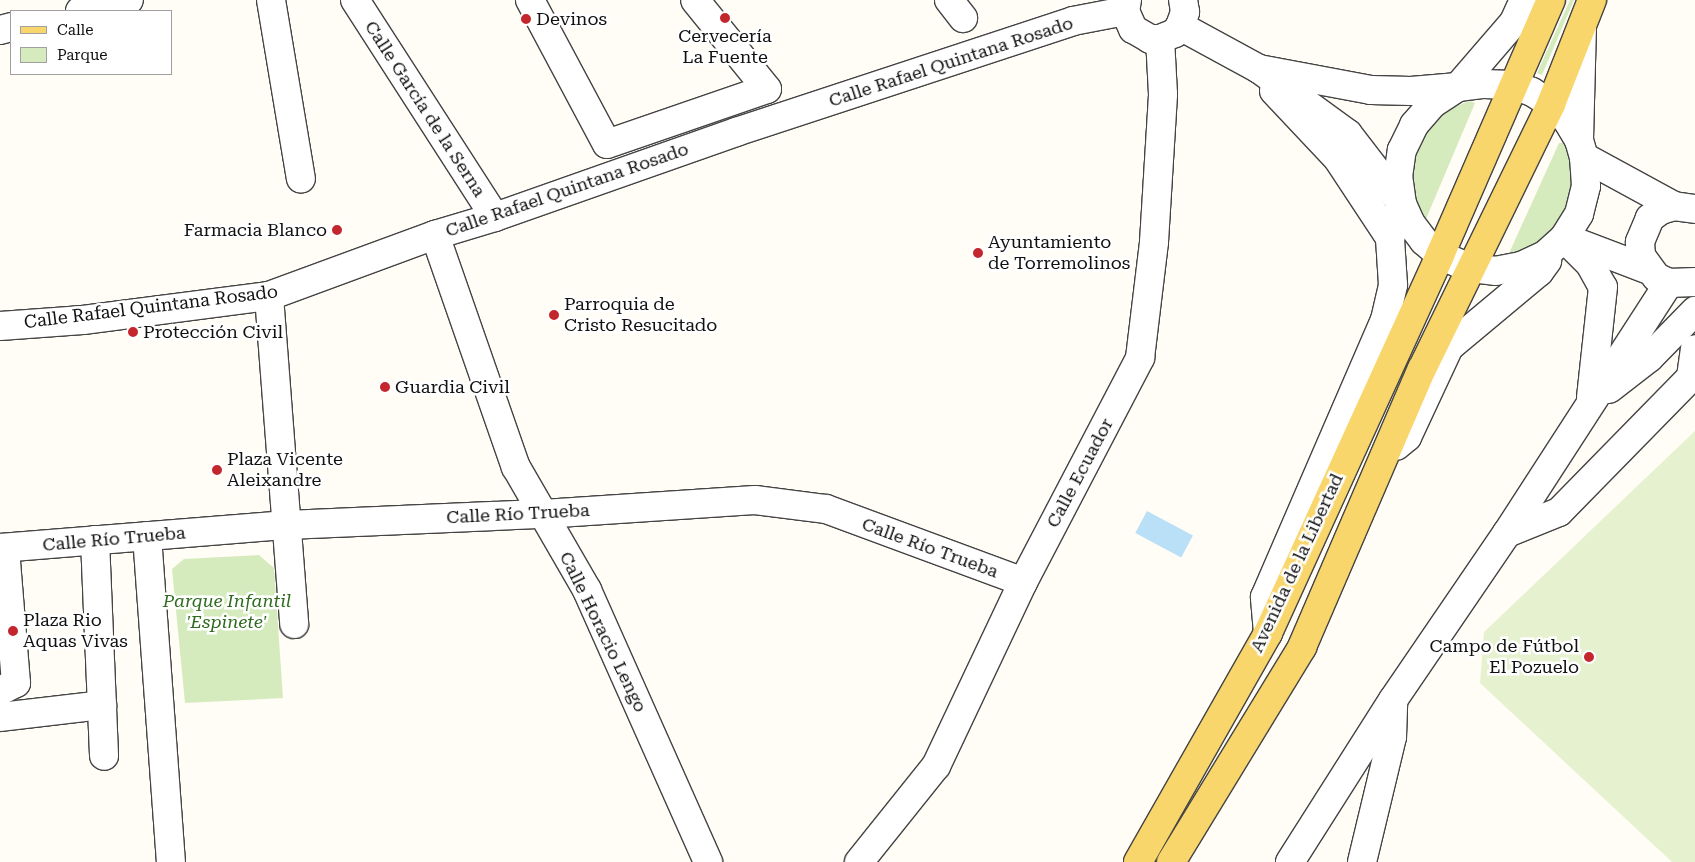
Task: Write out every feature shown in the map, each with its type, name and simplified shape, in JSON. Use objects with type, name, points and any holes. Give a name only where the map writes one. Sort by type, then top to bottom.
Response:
[{"type":"main road","name":"Avenida de la Libertad","points":[[1138,862],[1268,632],[1440,255],[1551,0]]},
{"type":"main road","name":"Avenida de la Libertad","points":[[1171,862],[1302,647],[1385,455],[1470,268],[1551,104],[1587,11]]},
{"type":"street","points":[[84,10],[129,0]]},
{"type":"street","points":[[271,0],[302,179]]},
{"type":"street","name":"Calle García de la Serna","points":[[356,0],[495,217]]},
{"type":"street","points":[[530,0],[607,144],[767,88],[695,0]]},
{"type":"street","points":[[1268,632],[1265,597],[1385,320],[1393,285],[1390,238],[1402,204],[1398,177],[1402,150],[1414,125],[1432,104],[1458,87],[1514,22],[1524,0]]},
{"type":"street","points":[[1126,5],[1133,29],[1150,39],[1175,22],[1259,69],[1348,134],[1402,204],[1424,241],[1440,255],[1470,268],[1496,271],[1522,266],[1545,255],[1564,238]]},
{"type":"street","name":"Calle Rafael Quintana Rosado","points":[[0,326],[83,320],[270,296],[435,235],[495,217],[736,132],[1126,5]]},
{"type":"street","points":[[1385,455],[1407,437],[1449,347],[1539,272],[1579,214],[1586,186],[1582,149],[1587,11]]},
{"type":"street","name":"Calle Ecuador","points":[[859,862],[936,766],[1023,582],[1140,358],[1154,232],[1163,94],[1175,22]]},
{"type":"street","points":[[1259,69],[1371,90],[1458,87],[1484,84],[1512,86],[1532,92],[1551,104],[1567,120],[1582,149],[1685,207]]},
{"type":"street","points":[[1259,69],[1285,106],[1338,159],[1390,238]]},
{"type":"street","points":[[1671,278],[1641,256],[1643,230],[1661,210],[1685,207]]},
{"type":"street","name":"Calle Horacio Lengo","points":[[435,235],[516,467],[587,590],[708,862]]},
{"type":"street","points":[[1564,238],[1671,278]]},
{"type":"street","points":[[1564,238],[1590,264],[1603,287],[1590,404]]},
{"type":"street","points":[[1290,862],[1393,700],[1507,533],[1671,278]]},
{"type":"street","points":[[270,296],[294,624]]},
{"type":"street","points":[[1590,404],[1692,322]]},
{"type":"street","points":[[1507,533],[1559,512],[1691,377],[1695,350]]},
{"type":"street","name":"Calle Río Trueba","points":[[3,548],[288,525],[543,514],[755,500],[826,509],[1023,582]]},
{"type":"street","points":[[147,536],[171,862]]},
{"type":"street","points":[[95,540],[104,756]]},
{"type":"street","points":[[0,691],[16,683],[3,548]]},
{"type":"street","points":[[1362,862],[1392,737],[1393,700]]},
{"type":"street","points":[[0,717],[102,705]]},
{"type":"green space","points":[[1570,0],[1574,0],[1542,75],[1537,73]]},
{"type":"green space","points":[[1469,101],[1475,103],[1426,219],[1412,195],[1412,162],[1424,132],[1447,110]]},
{"type":"green space","points":[[1559,143],[1564,143],[1572,166],[1571,195],[1560,222],[1540,243],[1514,256],[1510,251]]},
{"type":"green space","name":"Campo de Fútbol El Pozuelo","points":[[1695,431],[1695,862],[1672,862],[1480,683],[1484,632]]},
{"type":"green space","name":"Parque Infantil 'Espinete'","points":[[259,555],[274,568],[283,698],[185,703],[172,569],[184,559]]},
{"type":"water","points":[[1147,511],[1193,535],[1181,557],[1135,533]]},
{"type":"place","name":"Cervecería La Fuente","points":[[725,18]]},
{"type":"place","name":"Devinos","points":[[526,19]]},
{"type":"place","name":"Farmacia Blanco","points":[[337,230]]},
{"type":"place","name":"Ayuntamiento de Torremolinos","points":[[978,253]]},
{"type":"place","name":"Parroquia de Cristo Resucitado","points":[[554,315]]},
{"type":"place","name":"Protección Civil","points":[[133,332]]},
{"type":"place","name":"Guardia Civil","points":[[385,387]]},
{"type":"place","name":"Plaza Vicente Aleixandre","points":[[217,470]]},
{"type":"place","name":"Plaza Rio Aquas Vivas","points":[[13,631]]},
{"type":"place","name":"Campo de Fútbol El Pozuelo","points":[[1589,657]]}]
